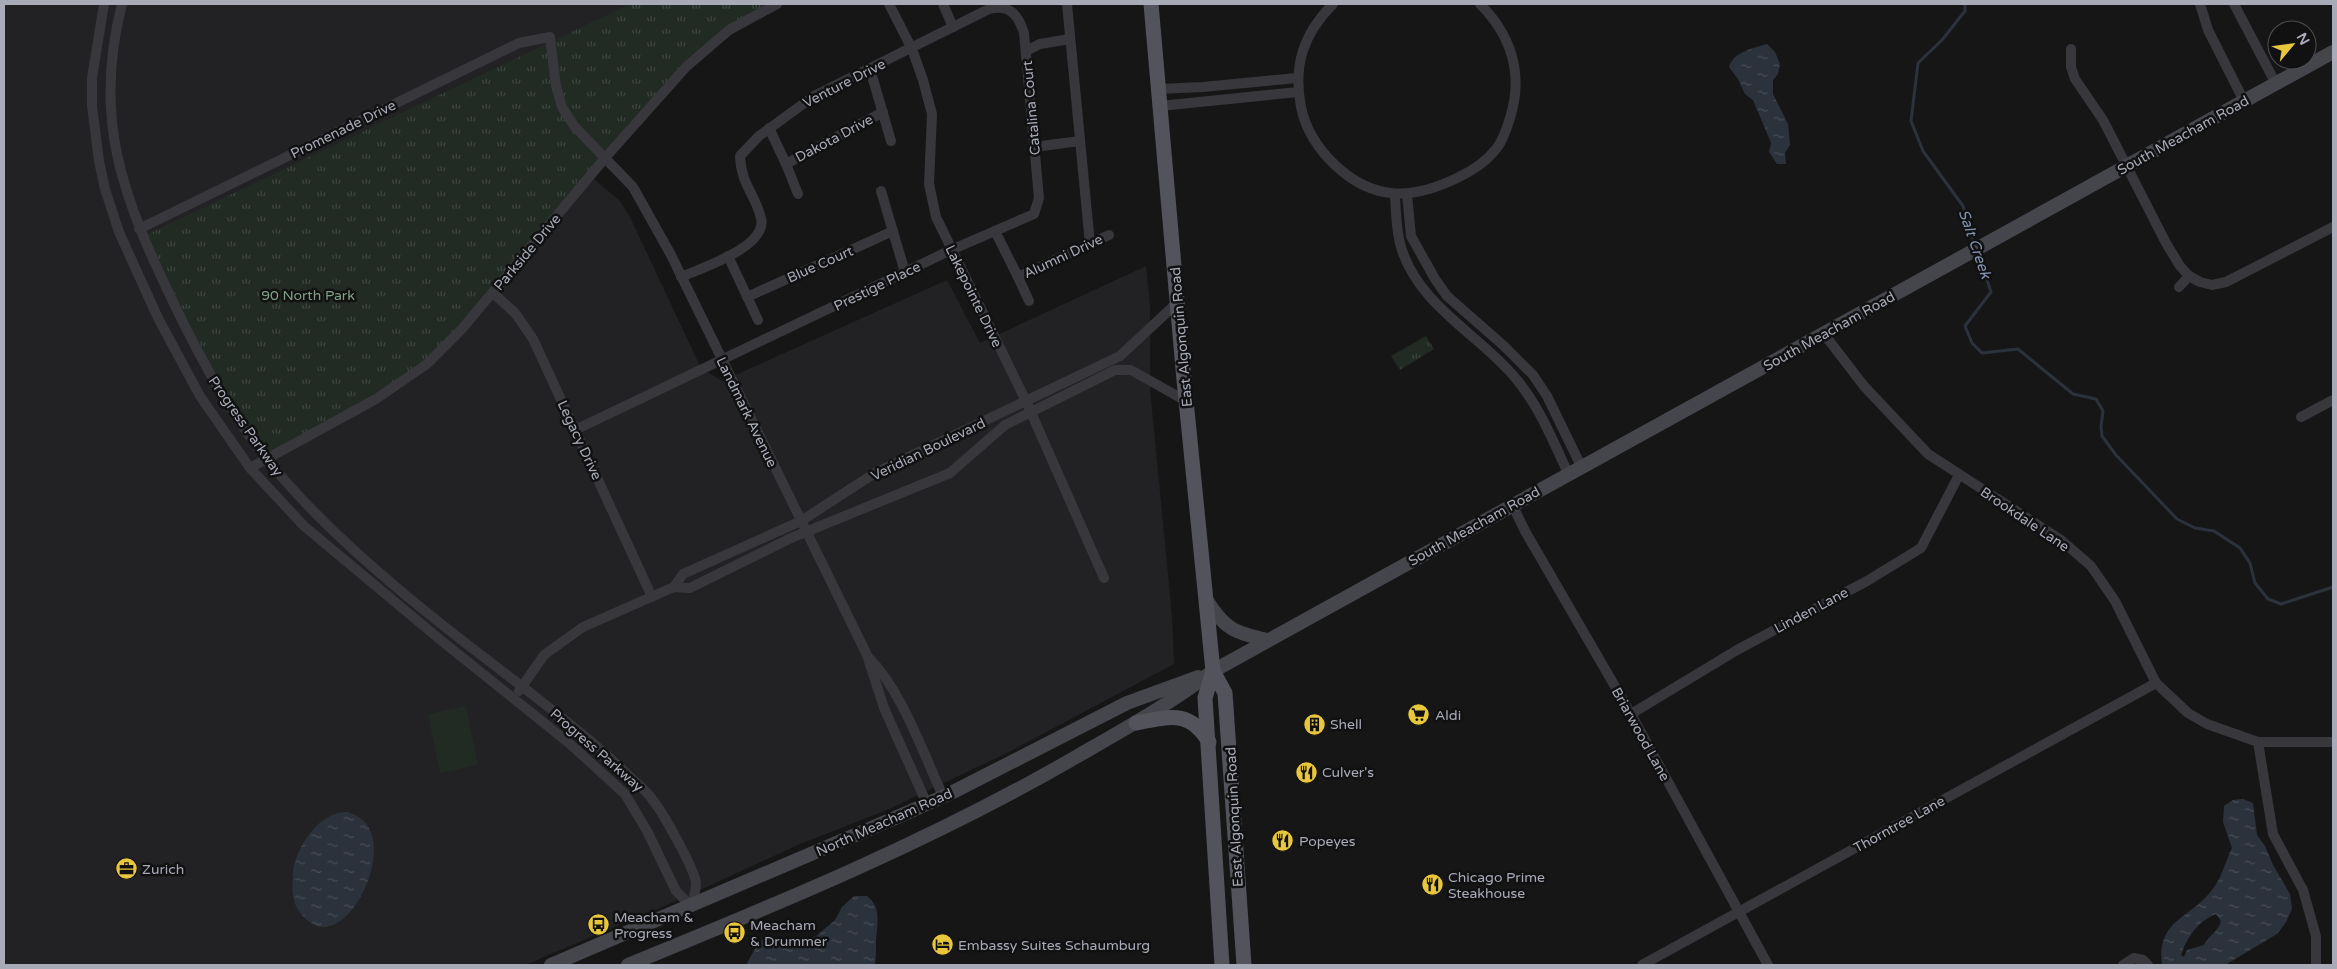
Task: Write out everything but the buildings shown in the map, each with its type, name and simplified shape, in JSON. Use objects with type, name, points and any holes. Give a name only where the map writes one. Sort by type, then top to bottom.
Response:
[{"type":"main road","name":"East Algonquin Road","points":[[1151,4],[1186,401],[1213,671],[1206,698],[1222,965]]},
{"type":"main road","name":"South Meacham Road","points":[[1325,609],[1568,473],[2026,224],[2126,166],[2333,52]]},
{"type":"main road","points":[[1206,599],[1215,613],[1233,630],[1241,634],[1268,640]]},
{"type":"main road","name":"North Meacham Road","points":[[628,965],[924,838],[1009,796],[1181,696],[1213,671],[1325,609]]},
{"type":"main road","name":"East Algonquin Road","points":[[1213,671],[1225,693],[1244,965]]},
{"type":"main road","name":"North Meacham Road","points":[[551,965],[926,804],[1127,703],[1213,671]]},
{"type":"main road","points":[[1136,723],[1180,717],[1195,724],[1209,742]]},
{"type":"street","name":"Progress Parkway","points":[[104,4],[92,78],[92,106],[99,161],[111,208],[155,311],[181,361],[211,412],[250,468],[304,526],[347,564],[569,743],[625,794],[647,831],[671,883],[691,906]]},
{"type":"street","name":"Progress Parkway","points":[[122,4],[118,20],[110,83],[119,169],[139,229],[193,345],[216,386],[267,459],[295,491],[343,538],[470,646],[579,731],[652,798],[674,835],[696,882],[691,906]]},
{"type":"street","name":"Parkside Drive","points":[[250,468],[396,387],[434,357],[461,330],[605,158],[686,66],[729,30],[777,4]]},
{"type":"street","name":"Lakepointe Drive","points":[[889,4],[912,48],[932,114],[931,192],[936,218],[1026,401],[1104,578]]},
{"type":"street","points":[[943,4],[953,27]]},
{"type":"street","points":[[1067,4],[1090,244]]},
{"type":"street","points":[[1333,4],[1316,22],[1306,40],[1297,78],[1301,111],[1319,147],[1331,162],[1344,173],[1359,183],[1394,194],[1407,195],[1432,189],[1475,169],[1496,149],[1507,127],[1513,108],[1516,69],[1503,31],[1480,4]]},
{"type":"street","points":[[2200,4],[2208,30],[2244,101]]},
{"type":"street","points":[[2234,4],[2276,84]]},
{"type":"street","name":"Venture Drive","points":[[681,277],[743,250],[758,235],[762,220],[741,172],[740,156],[769,128],[814,96],[988,9],[999,6],[1005,8]]},
{"type":"street","name":"Catalina Court","points":[[1005,8],[1014,13],[1021,23],[1026,50],[1039,198],[1034,214]]},
{"type":"street","name":"Promenade Drive","points":[[139,229],[519,43],[550,37]]},
{"type":"street","name":"Landmark Avenue","points":[[550,37],[556,86],[562,107],[574,126],[633,188],[681,277],[867,655],[884,708],[926,804]]},
{"type":"street","points":[[1026,50],[1040,44],[1070,39]]},
{"type":"street","points":[[2071,49],[2071,67],[2075,79],[2103,120],[2166,243],[2189,276],[2212,285],[2226,282],[2333,227]]},
{"type":"street","name":"Dakota Drive","points":[[870,69],[891,141]]},
{"type":"street","points":[[1158,89],[1203,87],[1297,78]]},
{"type":"street","points":[[1160,106],[1298,92]]},
{"type":"street","name":"Dakota Drive","points":[[786,164],[883,112]]},
{"type":"street","name":"Dakota Drive","points":[[769,128],[798,194]]},
{"type":"street","points":[[1034,147],[1080,141]]},
{"type":"street","points":[[881,192],[905,272]]},
{"type":"street","points":[[1394,194],[1401,248],[1413,275],[1435,304],[1512,374],[1533,400],[1568,473]]},
{"type":"street","points":[[1407,195],[1411,236],[1435,279],[1447,296],[1504,346],[1533,375],[1547,396],[1581,466]]},
{"type":"street","name":"Prestige Place","points":[[576,430],[722,362],[951,250],[1034,214]]},
{"type":"street","name":"Blue Court","points":[[747,297],[893,231]]},
{"type":"street","name":"Alumni Drive","points":[[995,231],[1028,302]]},
{"type":"street","name":"Alumni Drive","points":[[1018,277],[1109,235]]},
{"type":"street","points":[[728,256],[758,320]]},
{"type":"street","points":[[2180,287],[2189,276]]},
{"type":"street","name":"Legacy Drive","points":[[493,293],[516,312],[533,339],[652,597]]},
{"type":"street","name":"Veridian Boulevard","points":[[674,587],[683,574],[801,521],[875,473],[1120,356],[1178,302]]},
{"type":"street","name":"Brookdale Lane","points":[[1824,334],[1864,386],[1928,454],[2061,540],[2091,566],[2115,601],[2156,683],[2188,713],[2207,724],[2258,742],[2333,742]]},
{"type":"street","name":"Veridian Boulevard","points":[[514,699],[544,655],[583,627],[674,587],[690,588],[806,533],[950,473],[1005,425],[1115,370],[1131,370],[1186,401]]},
{"type":"street","points":[[2301,417],[2333,400]]},
{"type":"street","name":"Linden Lane","points":[[1631,714],[1737,650],[1867,581],[1921,548],[1959,475]]},
{"type":"street","name":"Briarwood Lane","points":[[1512,504],[1525,532],[1631,714],[1768,965]]},
{"type":"street","points":[[867,655],[880,669],[898,700],[943,796]]},
{"type":"street","name":"Thorntree Lane","points":[[1642,965],[2156,683]]},
{"type":"street","points":[[2258,742],[2274,834],[2303,890],[2316,936],[2316,965]]},
{"type":"street","points":[[2123,965],[2134,958],[2143,960],[2148,965]]},
{"type":"shaded area","points":[[4,4],[774,4],[706,49],[590,176],[619,200],[629,215],[701,368],[722,381],[947,280],[980,343],[1146,266],[1150,306],[1150,389],[1172,616],[1174,664],[1009,752],[887,810],[800,844],[674,902],[525,965],[4,965]]},
{"type":"green space","name":"90 North Park","points":[[630,4],[774,4],[706,49],[427,364],[267,459],[216,386],[142,237]]},
{"type":"green space","points":[[1426,336],[1434,349],[1400,370],[1391,356]]},
{"type":"green space","points":[[466,706],[478,765],[440,773],[428,714]]},
{"type":"water","points":[[1767,44],[1775,52],[1780,64],[1778,74],[1773,80],[1773,94],[1788,124],[1790,145],[1785,153],[1786,164],[1777,164],[1769,152],[1771,143],[1753,100],[1745,94],[1738,79],[1729,67],[1739,54]]},
{"type":"water","points":[[2243,799],[2253,803],[2257,835],[2265,846],[2273,865],[2290,894],[2292,909],[2286,922],[2277,934],[2225,965],[2162,965],[2164,938],[2169,929],[2203,900],[2221,875],[2232,848],[2223,822],[2224,806],[2233,800]],"holes":[[[2216,914],[2221,921],[2218,928],[2204,945],[2187,950],[2184,957],[2181,955],[2186,942],[2199,925]]]},
{"type":"water","points":[[348,812],[358,817],[367,825],[373,840],[373,859],[369,879],[360,898],[349,913],[336,924],[321,927],[307,920],[295,904],[293,872],[295,862],[304,842],[319,824],[328,817]]},
{"type":"water","points":[[854,896],[867,896],[877,911],[875,965],[746,965],[757,945],[764,938],[815,937],[835,920],[842,907]]},
{"type":"waterway","name":"Salt Creek","points":[[1965,4],[1965,11],[1942,40],[1918,63],[1911,121],[1923,151],[1963,206],[1975,245]]},
{"type":"waterway","name":"Salt Creek","points":[[1978,253],[1991,292],[1965,326],[1972,343],[1982,353],[2018,349],[2073,394],[2096,399],[2103,411],[2102,436],[2116,455],[2177,519],[2195,528],[2214,531],[2240,548],[2250,563],[2255,583],[2268,599],[2281,604],[2333,587]]},
{"type":"place","name":"Aldi","points":[[1419,715]]},
{"type":"place","name":"Shell","points":[[1314,724]]},
{"type":"place","name":"Culver's","points":[[1306,772]]},
{"type":"place","name":"Popeyes","points":[[1283,841]]},
{"type":"place","name":"Zurich","points":[[126,869]]},
{"type":"place","name":"Chicago Prime Steakhouse","points":[[1432,885]]},
{"type":"place","name":"Meacham & Progress","points":[[598,925]]},
{"type":"place","name":"Meacham & Drummer","points":[[734,933]]},
{"type":"place","name":"Embassy Suites Schaumburg","points":[[942,945]]}]
